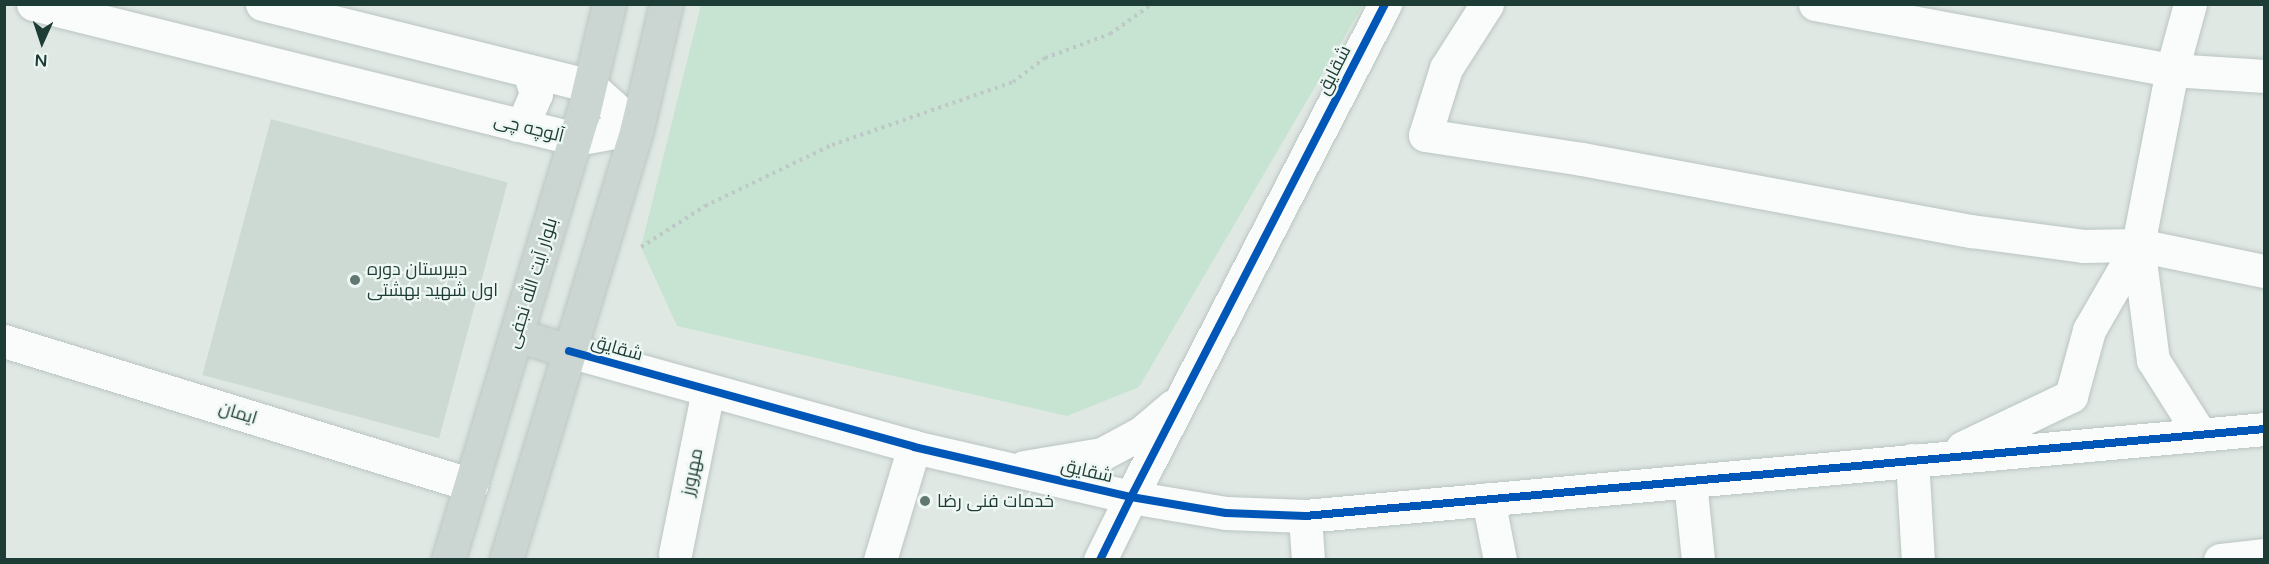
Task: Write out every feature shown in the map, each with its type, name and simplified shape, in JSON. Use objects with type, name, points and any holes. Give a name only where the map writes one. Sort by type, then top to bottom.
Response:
[{"type":"main road","name":"بلوار آیت الله نجفی","points":[[448,560],[576,139],[609,4]]},
{"type":"main road","points":[[506,560],[637,128],[666,4]]},
{"type":"main road","points":[[516,335],[569,351]]},
{"type":"street","points":[[262,4],[590,86],[637,128]]},
{"type":"street","name":"شقایق","points":[[569,351],[914,447],[1131,497],[1385,4]]},
{"type":"street","points":[[1487,4],[1446,68],[1425,135],[1582,159],[1971,231],[2083,246],[2138,244],[2265,271]]},
{"type":"street","points":[[1815,4],[2172,70],[2265,76]]},
{"type":"street","points":[[2190,4],[2172,70],[2138,244],[2153,360],[2200,434]]},
{"type":"street","name":"آلوچه چی","points":[[45,6],[576,139],[637,128]]},
{"type":"street","points":[[517,124],[530,111],[536,94],[530,71]]},
{"type":"street","points":[[1927,459],[2071,396],[2089,330],[2138,244]]},
{"type":"street","name":"ایمان","points":[[4,341],[471,485]]},
{"type":"street","name":"مهرورز","points":[[675,554],[708,390]]},
{"type":"street","points":[[1010,469],[1102,454],[1141,433],[1181,400]]},
{"type":"street","points":[[1100,560],[1131,497],[1226,513],[1305,516],[2265,429]]},
{"type":"street","points":[[880,560],[914,447]]},
{"type":"street","points":[[1918,560],[1927,459]]},
{"type":"street","points":[[1690,481],[1698,560]]},
{"type":"street","points":[[1488,500],[1500,560]]},
{"type":"street","points":[[1305,516],[1308,560]]},
{"type":"street","points":[[2220,560],[2264,555]]},
{"type":"path","points":[[641,247],[705,206],[832,145],[1013,82],[1045,58],[1110,34],[1152,4]]},
{"type":"shaded area","name":"دبیرستان دوره اول شهید بهشتی","points":[[271,119],[508,182],[439,438],[202,375]]},
{"type":"green space","points":[[701,4],[1363,5],[1139,387],[1067,416],[677,326],[641,247]]},
{"type":"cycle path","points":[[569,351],[914,447],[1131,497],[1385,4]]},
{"type":"cycle path","points":[[1100,560],[1131,497],[1226,513],[1305,516],[2264,429]]},
{"type":"place","name":"دبیرستان دوره اول شهید بهشتی","points":[[355,280]]},
{"type":"place","name":"خدمات فنی رضا","points":[[925,501]]}]
